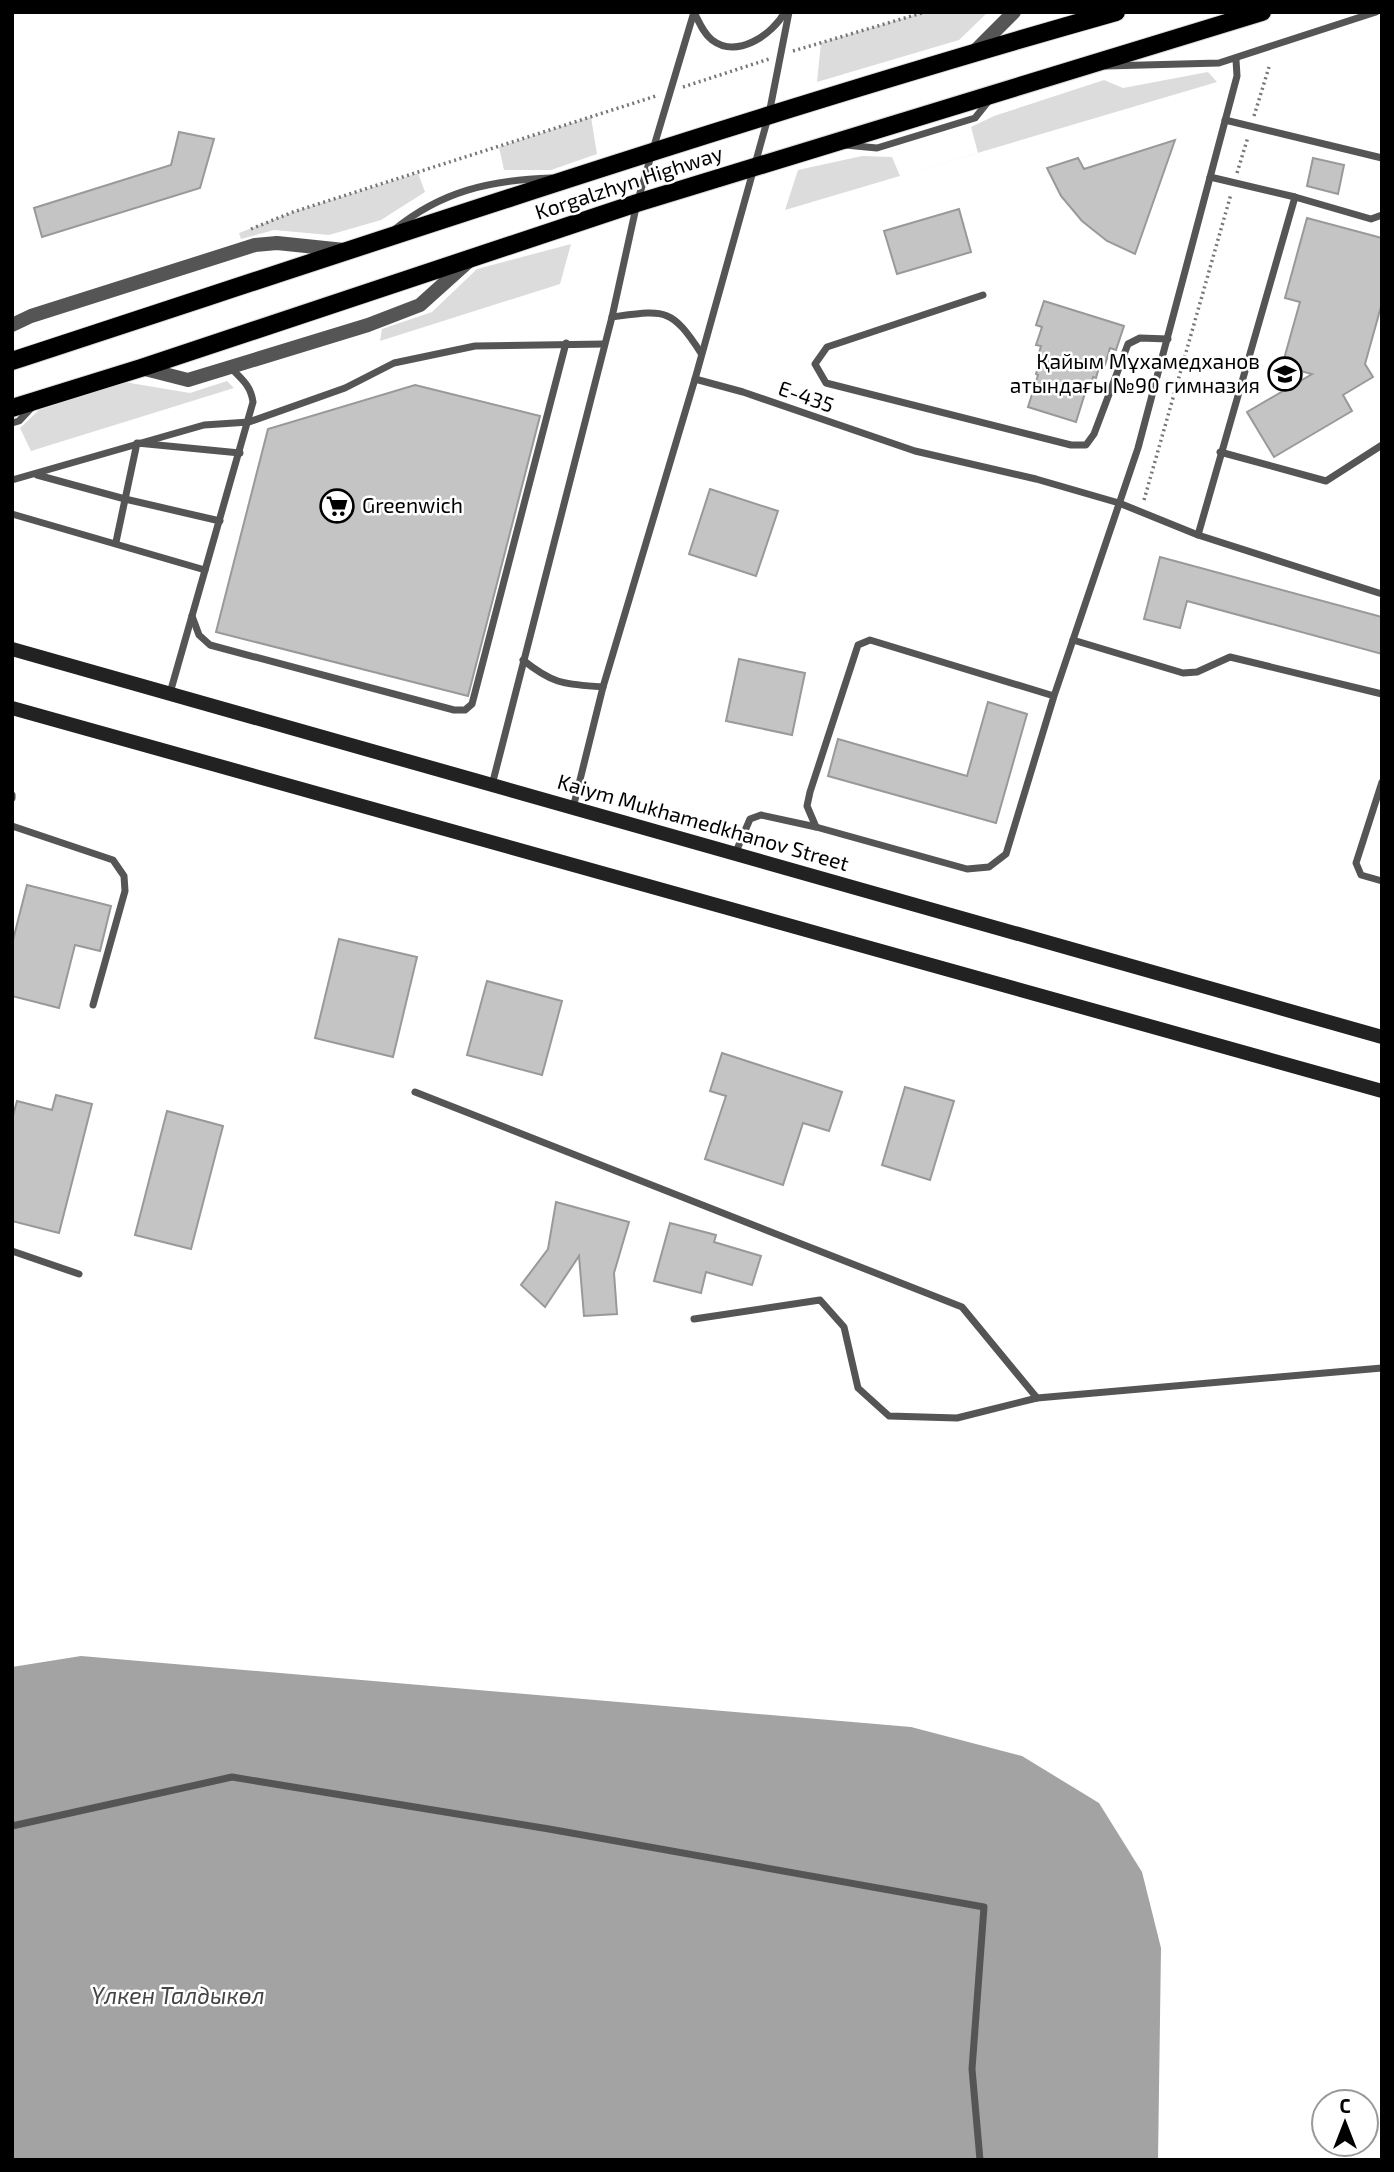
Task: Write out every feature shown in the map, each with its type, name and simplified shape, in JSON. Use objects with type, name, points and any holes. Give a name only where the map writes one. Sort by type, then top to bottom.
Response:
[{"type":"main road","name":"Korgalzhyn Highway","points":[[12,362],[652,150],[974,52],[1116,12]]},
{"type":"main road","name":"Korgalzhyn Highway","points":[[12,408],[141,368],[637,203],[1262,12]]},
{"type":"main road","name":"Kaiym Mukhamedkhanov Street","points":[[12,649],[1382,1037]]},
{"type":"main road","points":[[12,708],[1382,1091]]},
{"type":"street","points":[[974,52],[1014,12]]},
{"type":"street","points":[[12,325],[31,316],[255,245],[277,243],[348,251]]},
{"type":"street","points":[[141,368],[188,380],[368,325],[420,304],[472,258]]},
{"type":"lane","points":[[694,12],[713,41],[723,46],[736,47],[767,35],[787,12]]},
{"type":"lane","points":[[492,785],[612,317],[637,203],[694,12]]},
{"type":"lane","points":[[573,808],[603,687],[695,379],[769,114],[787,12]]},
{"type":"lane","points":[[1088,67],[1219,63],[1236,60],[1376,12]]},
{"type":"lane","points":[[735,854],[750,819],[761,815],[816,827],[967,869],[989,867],[1006,854],[1054,696],[1138,448],[1237,76],[1236,60]]},
{"type":"lane","points":[[1225,120],[1382,158]]},
{"type":"lane","points":[[1210,177],[1371,219],[1382,215]]},
{"type":"lane","points":[[1198,535],[1294,197]]},
{"type":"lane","points":[[983,295],[827,347],[815,364],[826,383],[1071,444],[1086,444],[1094,434],[1128,344],[1140,338],[1168,338]]},
{"type":"lane","points":[[612,317],[646,312],[666,314],[683,326],[701,354]]},
{"type":"lane","points":[[192,616],[199,635],[210,645],[454,710],[465,710],[472,704],[566,343]]},
{"type":"lane","points":[[12,480],[204,425],[249,422],[345,388],[394,363],[475,346],[604,344]]},
{"type":"lane","points":[[170,694],[253,402],[252,392],[247,384],[229,367]]},
{"type":"lane","name":"Е-435","points":[[695,379],[743,392],[915,451],[1119,503],[1198,535],[1382,594]]},
{"type":"lane","points":[[12,423],[19,421],[38,400]]},
{"type":"lane","points":[[137,443],[240,453]]},
{"type":"lane","points":[[116,542],[137,443]]},
{"type":"lane","points":[[1220,452],[1326,481],[1382,445]]},
{"type":"lane","points":[[35,474],[220,521]]},
{"type":"lane","points":[[12,514],[205,570]]},
{"type":"lane","points":[[816,827],[807,806],[810,792],[858,645],[870,640],[1054,696]]},
{"type":"lane","points":[[1073,640],[1183,673],[1197,672],[1230,657],[1382,694]]},
{"type":"lane","points":[[523,660],[541,675],[558,683],[603,687]]},
{"type":"lane","points":[[1382,782],[1356,863],[1361,875],[1382,881]]},
{"type":"lane","points":[[12,826],[113,860],[124,876],[125,891],[93,1005]]},
{"type":"lane","points":[[415,1092],[962,1307],[1037,1398]]},
{"type":"lane","points":[[12,1251],[79,1274]]},
{"type":"lane","points":[[694,1319],[820,1300],[844,1327],[858,1388],[889,1416],[957,1418],[1037,1398],[1382,1368]]},
{"type":"lane","points":[[12,1826],[232,1777],[549,1829],[984,1908],[972,2069],[980,2160]]},
{"type":"path","points":[[250,229],[293,212],[780,55],[925,12]]},
{"type":"path","points":[[1140,512],[1269,67]]},
{"type":"shaded area","points":[[924,12],[988,12],[959,40],[817,82],[821,43]]},
{"type":"shaded area","points":[[1208,72],[1217,82],[978,153],[971,127],[994,116],[1104,80],[1123,88]]},
{"type":"shaded area","points":[[591,117],[597,154],[551,170],[504,170],[499,147]]},
{"type":"shaded area","points":[[862,156],[892,157],[900,176],[785,210],[798,170]]},
{"type":"shaded area","points":[[418,173],[425,192],[381,220],[329,235],[274,230],[241,239],[239,233],[293,212]]},
{"type":"shaded area","points":[[571,244],[560,284],[380,341],[382,329],[432,312],[477,269]]},
{"type":"shaded area","points":[[227,381],[234,388],[31,451],[20,428],[39,410],[124,382],[190,393]]},
{"type":"water","name":"Үлкен Талдыкөл","points":[[81,1656],[911,1727],[1022,1756],[1099,1803],[1142,1872],[1161,1948],[1158,2160],[12,2160],[12,1667]]},
{"type":"building","points":[[179,132],[214,139],[200,188],[42,237],[34,208],[171,165]]},
{"type":"building","points":[[1175,140],[1135,254],[1107,241],[1082,221],[1061,196],[1047,168],[1078,158],[1084,169]]},
{"type":"building","points":[[1313,158],[1344,165],[1338,194],[1307,186]]},
{"type":"building","points":[[959,209],[971,252],[897,274],[884,231]]},
{"type":"building","points":[[1307,218],[1382,238],[1382,303],[1365,364],[1373,377],[1343,395],[1352,411],[1274,457],[1247,412],[1312,374],[1282,366],[1300,302],[1285,298]]},
{"type":"building","points":[[1044,301],[1124,326],[1116,350],[1110,348],[1105,365],[1100,364],[1089,391],[1086,390],[1076,422],[1028,407],[1038,375],[1036,374],[1040,360],[1037,360],[1041,346],[1036,345],[1042,327],[1036,325]]},
{"type":"building","points":[[415,385],[540,416],[468,696],[216,632],[268,429]]},
{"type":"building","points":[[710,489],[778,511],[756,576],[689,554]]},
{"type":"building","points":[[1160,557],[1382,617],[1382,654],[1187,601],[1180,628],[1144,619]]},
{"type":"building","points":[[739,659],[805,673],[792,735],[726,721]]},
{"type":"building","points":[[988,702],[1027,714],[996,823],[828,776],[838,739],[967,776]]},
{"type":"building","points":[[27,885],[111,906],[100,951],[75,945],[59,1008],[12,996],[12,944]]},
{"type":"building","points":[[339,939],[417,957],[393,1057],[315,1038]]},
{"type":"building","points":[[487,981],[562,1001],[542,1075],[467,1055]]},
{"type":"building","points":[[722,1053],[842,1092],[829,1131],[803,1123],[783,1185],[705,1159],[726,1096],[710,1091]]},
{"type":"building","points":[[905,1087],[954,1101],[930,1180],[882,1165]]},
{"type":"building","points":[[56,1095],[92,1104],[59,1233],[12,1221],[12,1119],[17,1101],[52,1110]]},
{"type":"building","points":[[167,1111],[223,1126],[191,1249],[135,1235]]},
{"type":"building","points":[[556,1202],[629,1222],[614,1273],[617,1314],[584,1316],[579,1256],[545,1307],[521,1285],[548,1249]]},
{"type":"building","points":[[670,1223],[716,1235],[714,1242],[761,1256],[752,1285],[706,1272],[701,1293],[654,1281]]},
{"type":"place","name":"Қайым Мұхамедханов атындағы №90 гимназия","points":[[1285,374]]},
{"type":"place","name":"Greenwich","points":[[337,506]]}]
